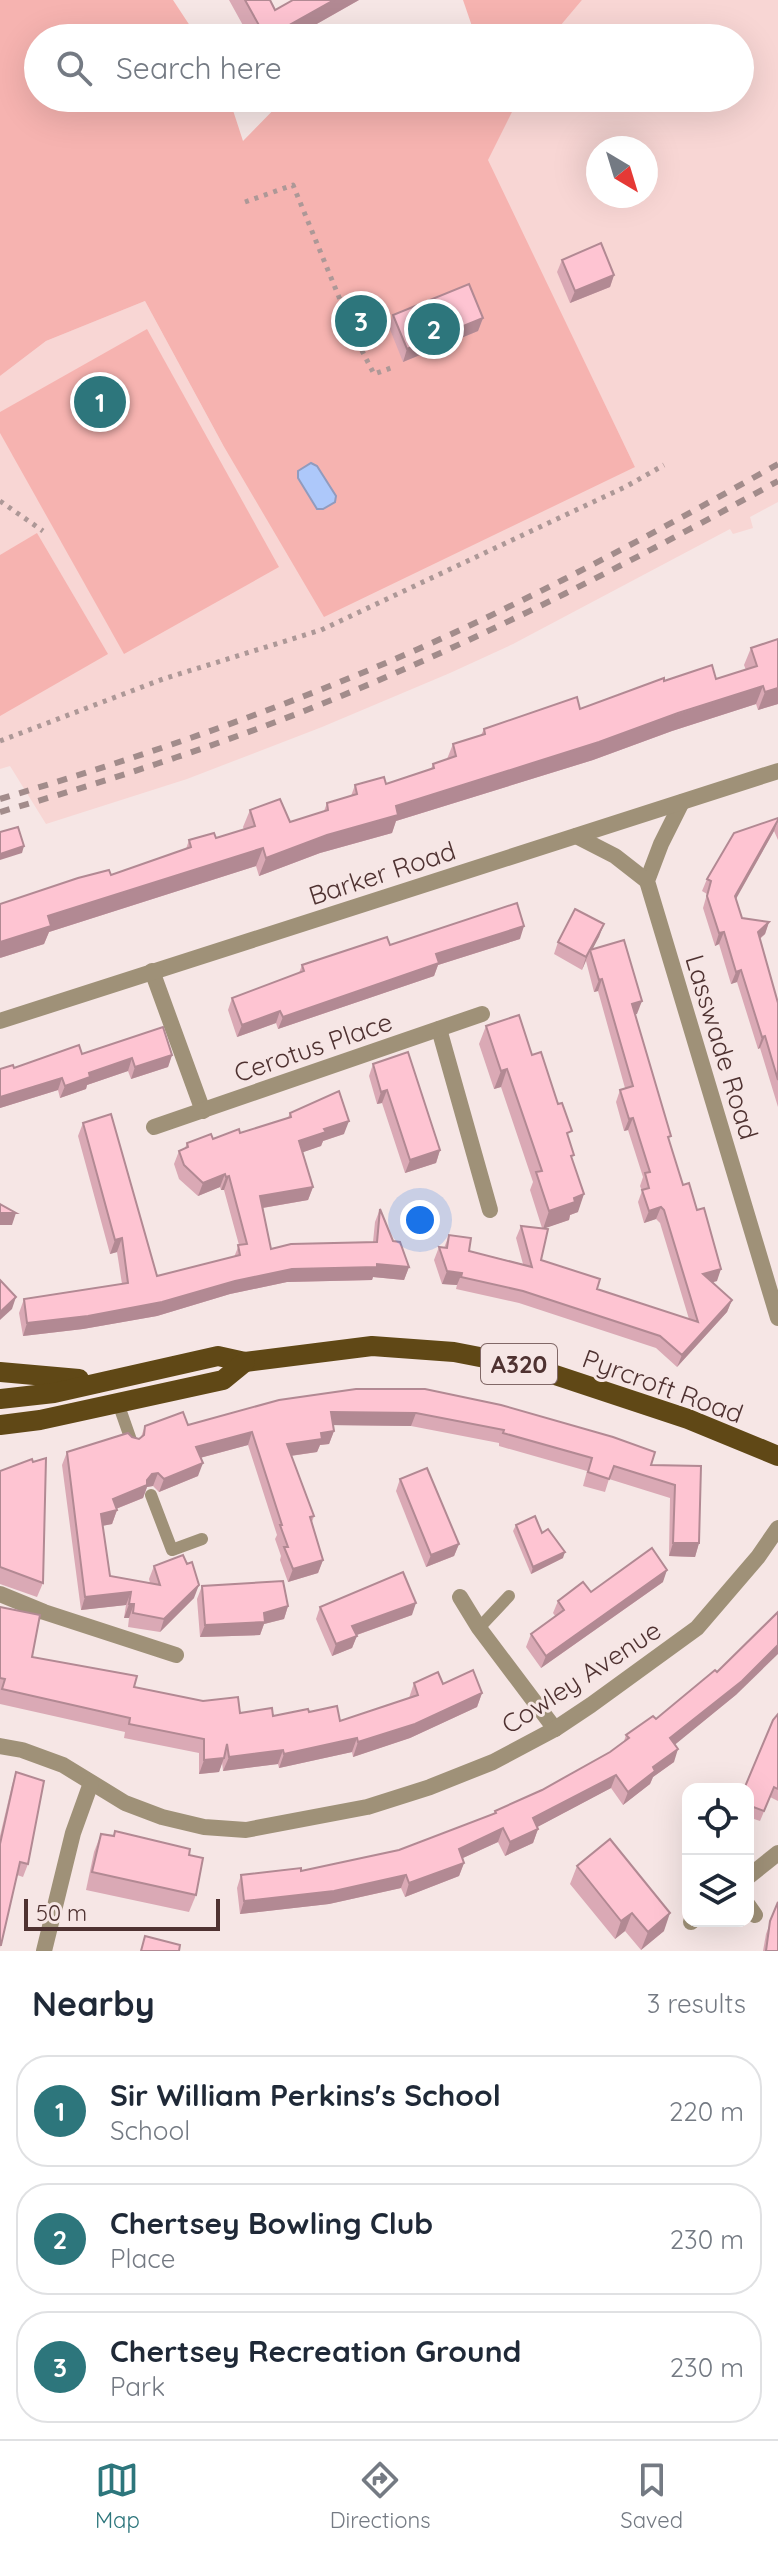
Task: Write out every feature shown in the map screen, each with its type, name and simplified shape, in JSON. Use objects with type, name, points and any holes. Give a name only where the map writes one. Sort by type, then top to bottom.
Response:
[{"type":"main road","name":"Pyrcroft Road","points":[[0,1399],[54,1393],[218,1356],[245,1362],[372,1346],[454,1352],[531,1367],[688,1419],[778,1456]]},
{"type":"main road","name":"Pyrcroft Road","points":[[0,1425],[40,1420],[223,1380],[245,1362]]},
{"type":"main road","name":"A320","points":[[0,1372],[63,1380],[116,1379]]},
{"type":"street","name":"Barker Road","points":[[0,1021],[778,771]]},
{"type":"street","points":[[576,836],[615,856],[647,881],[682,802]]},
{"type":"street","name":"Lasswade Road","points":[[647,881],[778,1318]]},
{"type":"street","points":[[152,971],[203,1111]]},
{"type":"street","name":"Cerotus Place","points":[[154,1127],[482,1014]]},
{"type":"street","points":[[439,1029],[490,1210]]},
{"type":"street","name":"Cowley Avenue","points":[[0,1746],[22,1750],[63,1765],[125,1803],[162,1817],[204,1827],[246,1830],[367,1807],[493,1762],[555,1729],[697,1628],[758,1557],[778,1528]]},
{"type":"street","points":[[0,1594],[44,1612],[176,1655]]},
{"type":"street","points":[[460,1597],[479,1628],[555,1729]]},
{"type":"street","points":[[44,1951],[73,1833],[91,1783]]},
{"type":"street","points":[[754,1872],[778,1853]]},
{"type":"lane","points":[[118,1403],[132,1443]]},
{"type":"lane","points":[[151,1495],[172,1550],[202,1539]]},
{"type":"lane","points":[[479,1628],[509,1596]]},
{"type":"path","points":[[245,202],[293,185],[357,341],[374,374],[391,368]]},
{"type":"path","points":[[0,741],[163,679],[321,630],[627,486],[664,465]]},
{"type":"path","points":[[0,501],[43,531]]},
{"type":"shaded area","points":[[0,0],[173,0],[189,24],[24,24],[24,112],[234,112],[243,141],[271,112],[512,112],[488,160],[635,467],[324,617],[223,445],[145,301],[46,341],[0,376]]},
{"type":"shaded area","points":[[463,0],[582,0],[562,24],[471,24]]},
{"type":"shaded area","points":[[582,0],[778,0],[778,502],[750,517],[753,528],[733,534],[730,529],[513,644],[450,673],[187,779],[46,824],[10,766],[0,769],[0,376],[46,341],[145,301],[223,445],[635,467],[487,160],[512,112],[754,112],[754,24],[562,24]]},
{"type":"shaded area","points":[[147,329],[279,567],[124,654],[0,433],[0,412]]},
{"type":"shaded area","points":[[37,533],[108,654],[0,716],[0,555]]},
{"type":"water","points":[[311,463],[317,466],[336,496],[335,502],[323,509],[317,509],[298,478],[298,471]]},
{"type":"building","points":[[245,0],[270,0],[275,10],[293,0],[334,0],[291,24],[258,24]]},
{"type":"building","points":[[601,243],[614,275],[575,291],[562,260]]},
{"type":"building","points":[[469,284],[483,318],[407,349],[393,315]]},
{"type":"building","points":[[778,639],[778,688],[765,692],[763,686],[396,806],[398,815],[327,835],[266,858],[263,848],[48,916],[51,926],[0,942],[0,904],[78,878],[109,870],[111,875],[191,847],[189,840],[214,833],[216,838],[255,826],[250,810],[280,799],[290,822],[328,810],[327,803],[357,794],[355,785],[384,777],[386,784],[434,768],[433,764],[456,756],[453,744],[485,734],[484,729],[577,697],[580,709],[664,678],[664,681],[712,665],[716,679],[757,666],[751,648]]},
{"type":"building","points":[[778,818],[735,896],[742,918],[769,922],[758,932],[778,1003],[778,1080],[741,970],[736,972],[724,932],[719,933],[707,896],[711,881],[707,879],[734,833]]},
{"type":"building","points":[[18,827],[24,846],[0,854],[0,832]]},
{"type":"building","points":[[517,903],[524,926],[436,954],[439,963],[283,1017],[280,1011],[242,1025],[232,998],[304,971],[302,965],[387,937],[390,945]]},
{"type":"building","points":[[575,909],[604,924],[586,957],[558,942]]},
{"type":"building","points":[[624,940],[642,1001],[632,1004],[671,1136],[668,1137],[683,1185],[689,1183],[697,1210],[704,1208],[721,1269],[703,1274],[732,1300],[682,1355],[660,1336],[523,1291],[447,1271],[439,1247],[447,1248],[449,1235],[471,1238],[469,1251],[532,1267],[521,1226],[548,1229],[541,1260],[600,1279],[597,1289],[698,1322],[664,1210],[661,1207],[649,1211],[642,1190],[649,1188],[645,1173],[650,1172],[633,1118],[629,1119],[620,1090],[633,1086],[602,979],[599,980],[590,950]]},
{"type":"building","points":[[519,1015],[532,1055],[541,1052],[558,1104],[562,1103],[572,1131],[567,1133],[574,1155],[571,1156],[584,1194],[574,1198],[575,1202],[549,1211],[536,1172],[542,1171],[507,1069],[501,1071],[486,1026]]},
{"type":"building","points":[[163,1027],[172,1055],[135,1067],[132,1058],[89,1073],[90,1077],[65,1086],[62,1078],[0,1097],[0,1069],[13,1065],[14,1068],[79,1045],[82,1054]]},
{"type":"building","points":[[408,1052],[440,1150],[410,1160],[387,1090],[381,1092],[373,1064]]},
{"type":"building","points":[[339,1091],[349,1121],[299,1141],[313,1187],[260,1196],[271,1249],[291,1244],[377,1242],[380,1209],[393,1241],[400,1242],[409,1267],[377,1264],[377,1267],[292,1269],[162,1302],[88,1316],[27,1323],[24,1299],[128,1283],[122,1238],[115,1240],[83,1123],[111,1114],[157,1276],[240,1255],[238,1245],[247,1244],[229,1176],[225,1174],[203,1183],[184,1165],[179,1151],[188,1147],[187,1143],[211,1134],[213,1139],[239,1129],[240,1133],[291,1117],[290,1113]]},
{"type":"building","points":[[0,1204],[16,1213],[0,1213]]},
{"type":"building","points":[[0,1280],[16,1297],[0,1312]]},
{"type":"building","points":[[356,1389],[425,1389],[501,1405],[655,1452],[651,1465],[701,1466],[699,1543],[673,1543],[675,1485],[614,1466],[609,1479],[588,1472],[592,1458],[503,1433],[504,1430],[416,1413],[331,1412],[334,1431],[321,1433],[322,1439],[287,1444],[314,1516],[310,1517],[323,1560],[293,1569],[252,1432],[196,1447],[203,1463],[164,1479],[158,1473],[152,1474],[147,1485],[113,1499],[117,1510],[101,1514],[110,1576],[160,1585],[154,1566],[183,1555],[187,1564],[192,1562],[199,1585],[164,1619],[133,1613],[134,1604],[129,1604],[131,1592],[85,1597],[67,1452],[128,1433],[139,1439],[144,1435],[145,1426],[183,1412],[188,1425],[279,1400]]},
{"type":"building","points":[[46,1458],[43,1583],[0,1567],[0,1471],[32,1459],[33,1462]]},
{"type":"building","points":[[427,1468],[459,1544],[431,1555],[400,1479]]},
{"type":"building","points":[[535,1516],[542,1533],[548,1529],[565,1552],[533,1567],[516,1525]]},
{"type":"building","points":[[652,1548],[667,1570],[546,1656],[531,1634],[564,1610],[558,1601],[583,1582],[591,1592]]},
{"type":"building","points":[[403,1572],[416,1603],[352,1626],[357,1636],[336,1644],[320,1607]]},
{"type":"building","points":[[283,1581],[288,1606],[264,1613],[265,1622],[205,1625],[202,1586]]},
{"type":"building","points":[[0,1607],[40,1615],[32,1657],[137,1676],[134,1687],[203,1701],[238,1697],[240,1713],[272,1708],[273,1716],[337,1706],[340,1721],[418,1695],[414,1683],[438,1672],[443,1684],[473,1670],[482,1693],[415,1724],[358,1742],[357,1738],[284,1754],[283,1750],[229,1757],[227,1744],[224,1758],[204,1760],[204,1739],[129,1724],[130,1718],[2,1689],[5,1679],[0,1678]]},
{"type":"building","points":[[778,1612],[778,1645],[742,1681],[670,1738],[678,1749],[653,1767],[655,1771],[628,1792],[616,1775],[533,1818],[538,1829],[510,1842],[503,1828],[459,1849],[464,1863],[409,1883],[406,1875],[334,1891],[244,1901],[241,1875],[301,1868],[301,1871],[399,1850],[496,1813],[542,1790],[610,1752],[629,1738],[626,1735],[653,1716],[656,1719],[715,1670],[717,1672]]},
{"type":"building","points":[[778,1714],[778,1789],[774,1787],[764,1811],[754,1807],[754,1783],[747,1783]]},
{"type":"building","points":[[16,1772],[44,1781],[28,1864],[20,1862],[0,1945],[0,1844]]},
{"type":"building","points":[[115,1831],[190,1849],[189,1855],[203,1858],[196,1895],[92,1872],[101,1834],[114,1836]]},
{"type":"building","points":[[610,1839],[670,1913],[648,1932],[632,1913],[621,1921],[577,1866]]},
{"type":"building","points":[[778,1902],[778,1951],[766,1951],[770,1921]]},
{"type":"building","points":[[145,1936],[180,1945],[179,1951],[141,1951]]},
{"type":"railway","points":[[0,799],[211,731],[416,650],[599,561],[778,464]]},
{"type":"railway","points":[[0,812],[188,753],[361,688],[542,605],[778,481]]},
{"type":"place","name":"Chertsey Recreation Ground","points":[[361,321]]},
{"type":"place","name":"Chertsey Bowling Club","points":[[434,329]]},
{"type":"place","name":"Sir William Perkins's School","points":[[100,402]]}]
